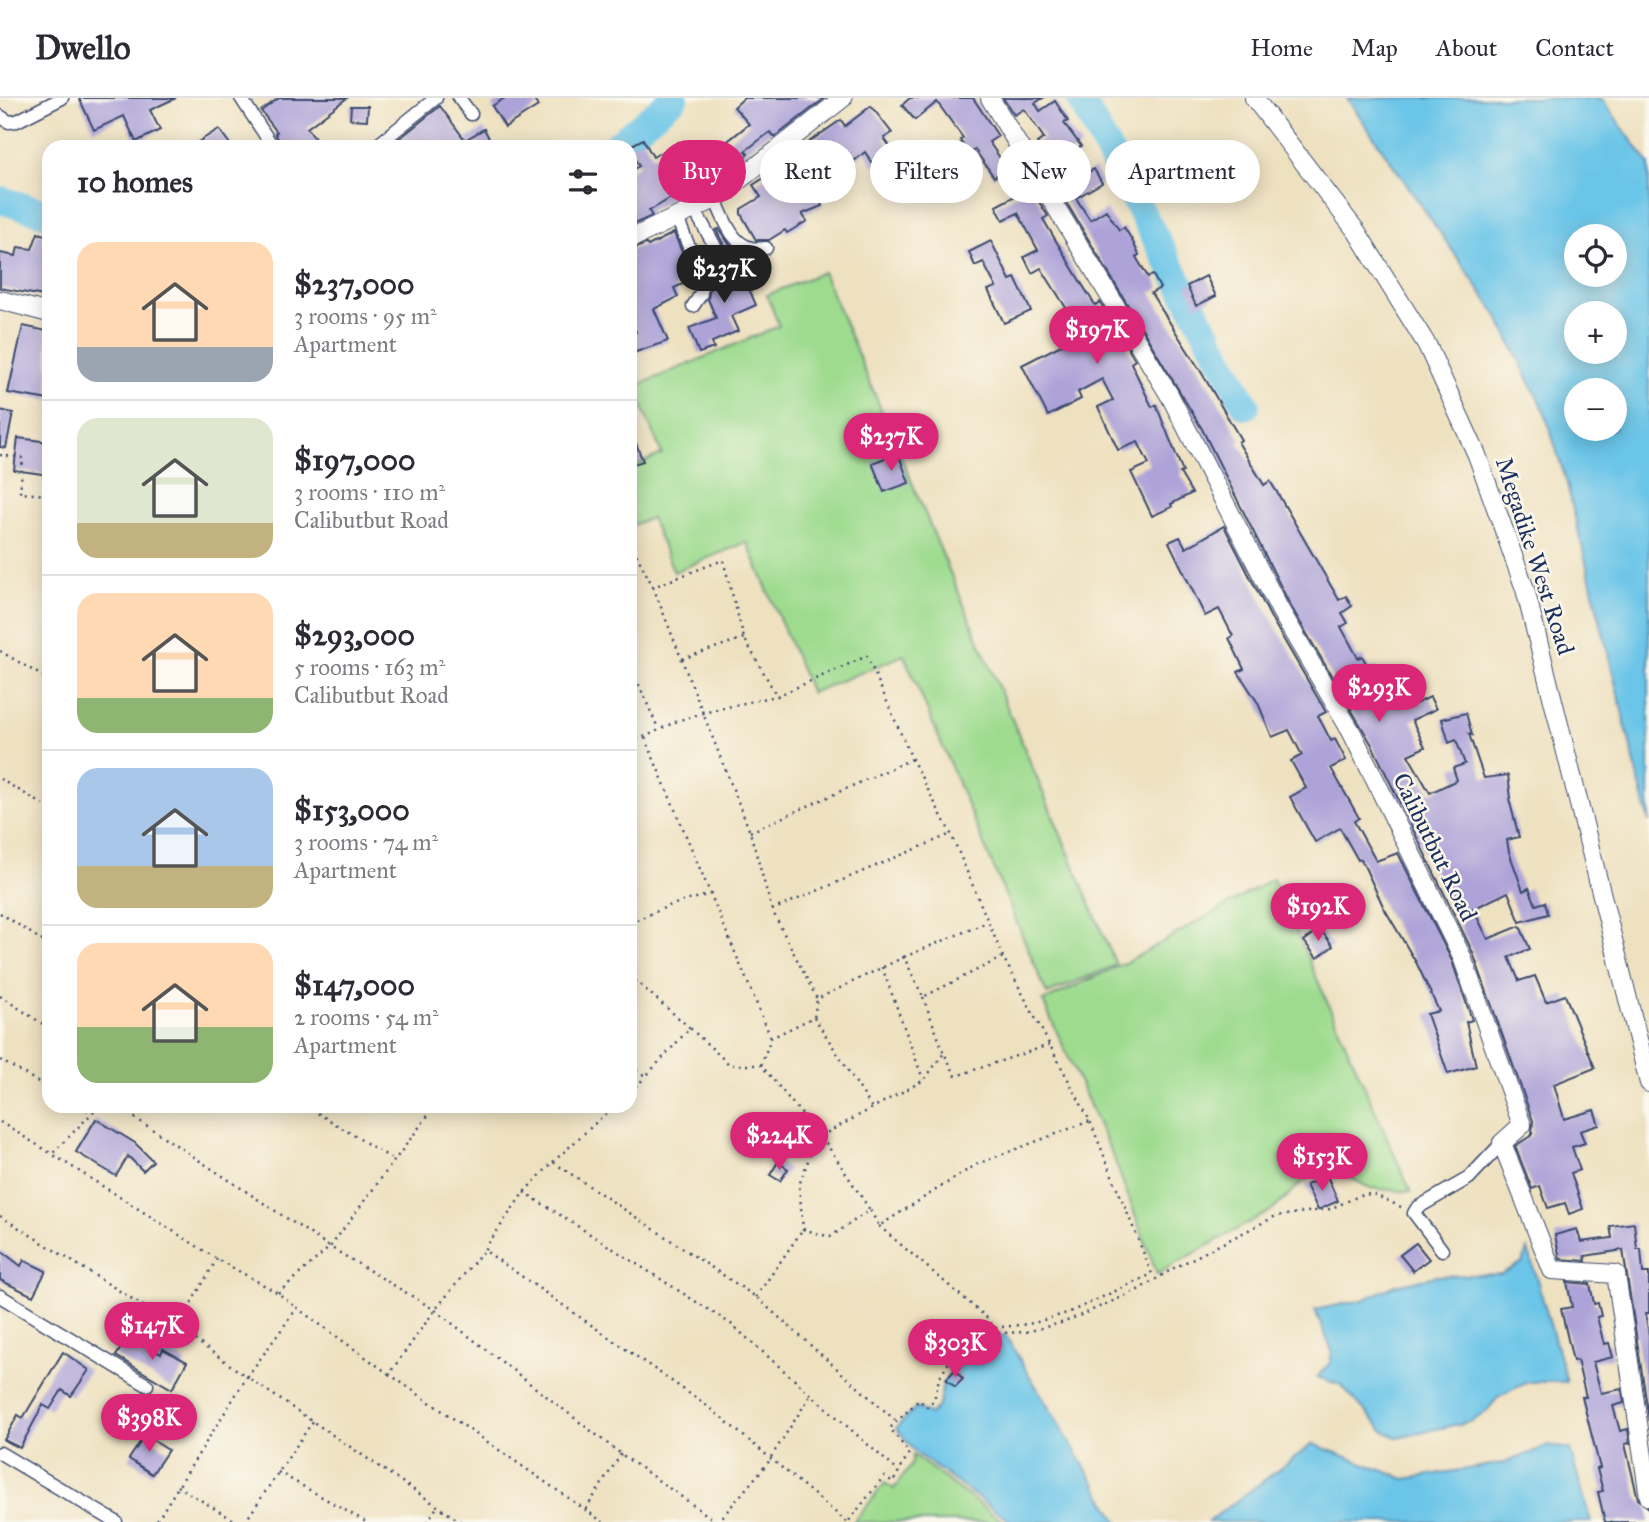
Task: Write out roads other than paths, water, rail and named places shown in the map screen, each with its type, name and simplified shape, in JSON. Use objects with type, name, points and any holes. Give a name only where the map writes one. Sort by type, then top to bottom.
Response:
[{"type":"street","points":[[0,116],[9,122],[17,121],[62,98]]},
{"type":"street","points":[[384,140],[436,98]]},
{"type":"street","points":[[459,98],[471,114]]},
{"type":"street","points":[[746,175],[843,98]]},
{"type":"street","name":"Calibutbut Road","points":[[990,98],[1170,396],[1280,610],[1326,684],[1462,957],[1522,1125],[1502,1143]]},
{"type":"street","name":"Megadike West Road","points":[[1254,98],[1357,232],[1427,345],[1478,455],[1525,589],[1649,1083]]},
{"type":"street","points":[[244,99],[269,140]]},
{"type":"street","points":[[637,236],[707,203]]},
{"type":"street","points":[[717,203],[732,237],[743,246],[756,250],[766,248]]},
{"type":"street","points":[[694,209],[729,271]]},
{"type":"street","points":[[677,218],[704,285],[693,306]]},
{"type":"street","points":[[0,300],[42,311]]},
{"type":"street","points":[[1442,1250],[1414,1213],[1417,1208],[1469,1178],[1502,1143],[1552,1270],[1616,1274],[1649,1497]]},
{"type":"street","points":[[0,1296],[147,1385]]},
{"type":"street","points":[[0,1452],[117,1522]]},
{"type":"water","points":[[1347,98],[1601,98],[1649,164],[1649,822],[1567,484],[1545,413],[1497,315]]},
{"type":"water","points":[[1528,1249],[1567,1382],[1528,1382],[1499,1396],[1486,1412],[1472,1421],[1398,1438],[1384,1431],[1341,1385],[1317,1377],[1330,1363],[1332,1351],[1315,1310],[1363,1300],[1396,1285],[1436,1276],[1501,1274],[1522,1263]]},
{"type":"water","points":[[1005,1335],[1118,1522],[1011,1522],[916,1453],[896,1428],[916,1407],[930,1415],[939,1405],[943,1383],[965,1347],[984,1337]]},
{"type":"water","points":[[1313,1444],[1405,1479],[1504,1463],[1550,1445],[1570,1449],[1591,1522],[1208,1522]]},
{"type":"waterway","points":[[623,140],[674,98]]},
{"type":"waterway","points":[[1080,98],[1246,406]]},
{"type":"waterway","points":[[0,200],[42,212]]}]
